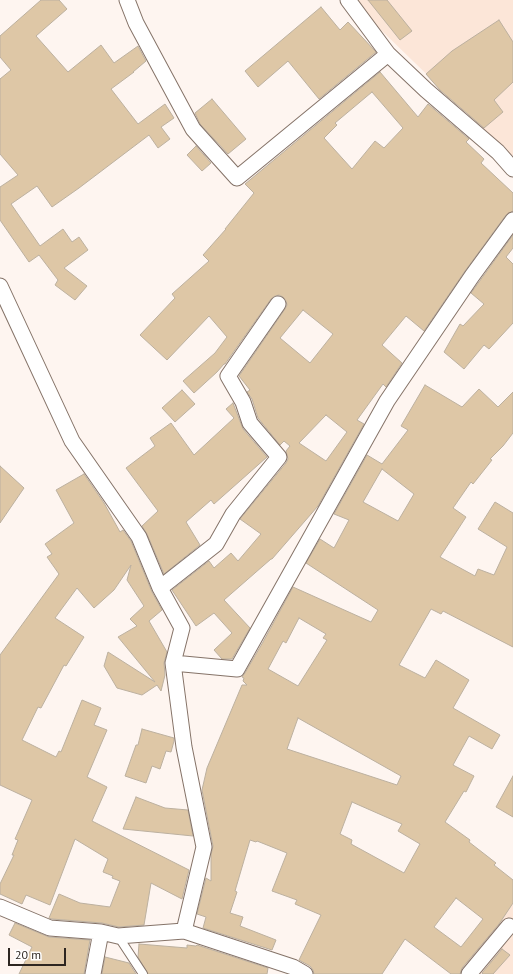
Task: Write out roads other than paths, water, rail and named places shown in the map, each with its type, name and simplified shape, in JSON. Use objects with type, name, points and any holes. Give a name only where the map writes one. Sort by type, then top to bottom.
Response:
[{"type":"street","points":[[127,0],[136,23],[193,129],[237,178],[388,54]]},
{"type":"street","points":[[348,0],[388,54],[426,90],[498,152],[513,169]]},
{"type":"street","points":[[173,663],[237,669],[387,401],[472,276],[513,220]]},
{"type":"street","points":[[0,286],[72,441],[139,537],[160,588],[182,628],[173,663],[184,747],[204,847],[184,931]]},
{"type":"street","points":[[160,588],[216,544],[233,514],[279,457],[250,423],[242,402],[228,376],[278,304]]},
{"type":"street","points":[[0,907],[50,928],[101,932],[118,936],[184,931],[293,966],[305,974]]},
{"type":"street","points":[[469,974],[509,926]]},
{"type":"street","points":[[93,974],[101,932]]},
{"type":"lane","points":[[118,936],[143,974]]}]
